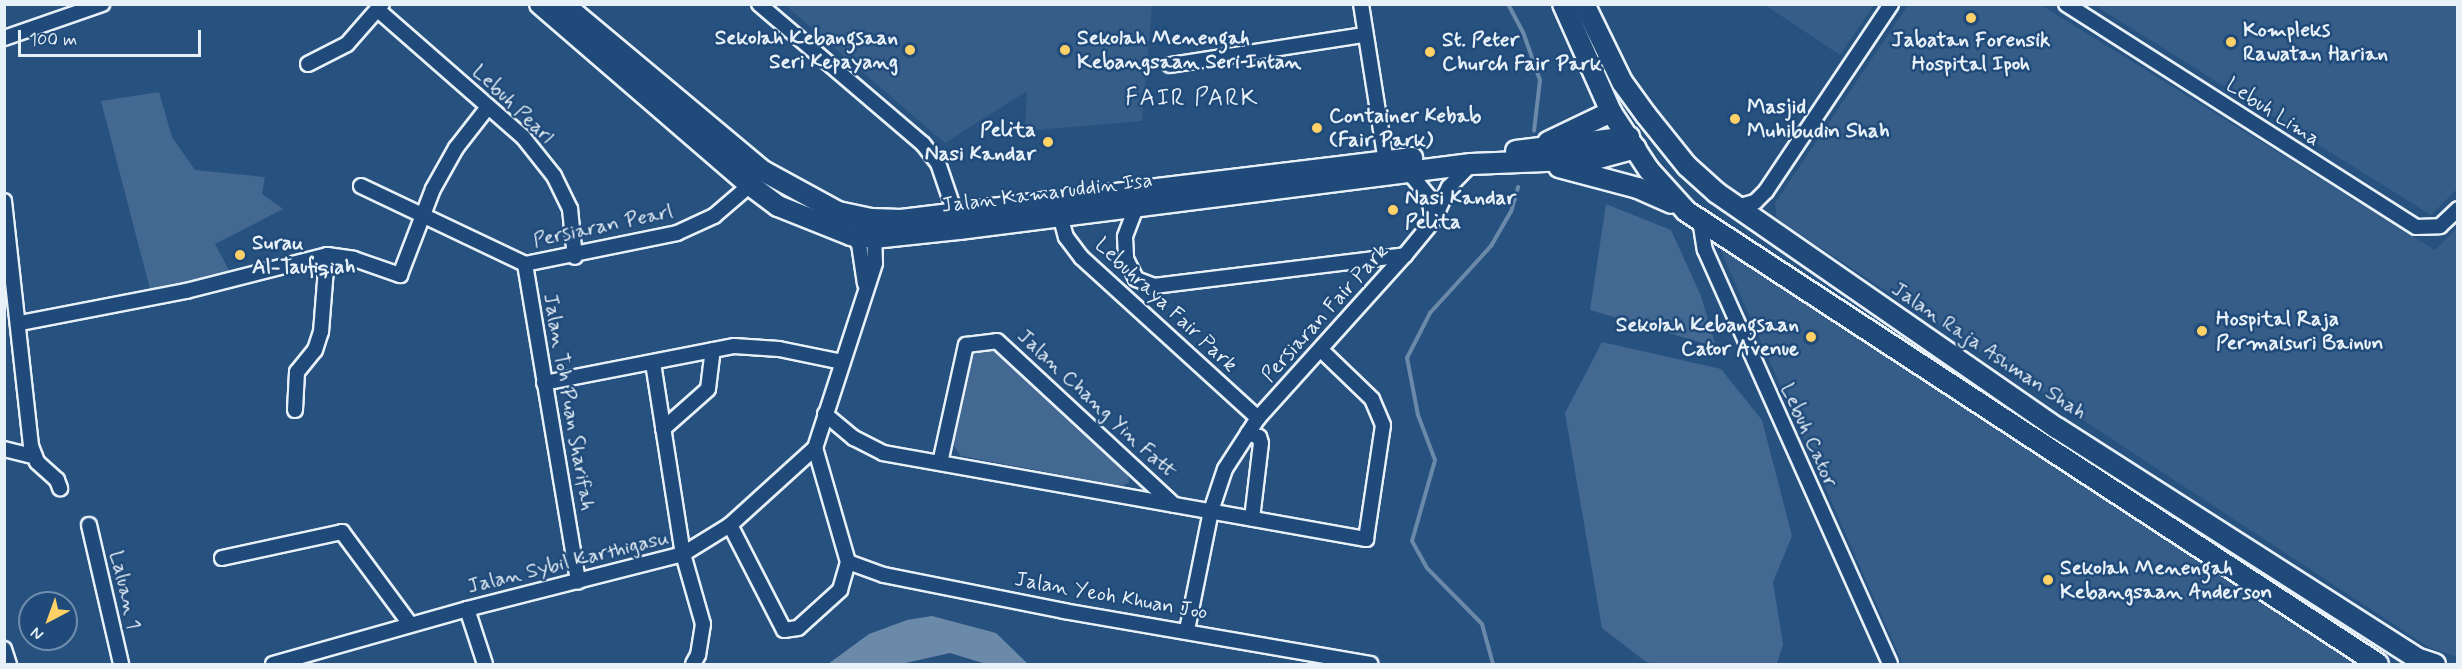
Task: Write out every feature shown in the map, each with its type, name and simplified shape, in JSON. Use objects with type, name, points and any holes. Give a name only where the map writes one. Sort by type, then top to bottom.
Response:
[{"type":"main road","name":"Jalan Kamaruddin Isa","points":[[540,4],[750,185],[778,206],[851,236],[874,238],[957,221],[1387,167],[1534,155],[1595,159],[1635,142]]},
{"type":"main road","name":"Jalan Kamaruddin Isa","points":[[563,4],[684,109],[792,189],[837,212],[886,221],[957,221],[1060,215],[1387,167],[1408,171],[1534,155]]},
{"type":"main road","points":[[1563,4],[1611,112],[1635,142],[1660,184],[1693,215]]},
{"type":"main road","points":[[1582,4],[1599,56],[1636,121],[1635,142]]},
{"type":"main road","name":"Jalan Raja Ashman Shah","points":[[1582,4],[1622,82],[1646,116],[1687,166],[1717,193],[2067,434],[2416,658],[2435,664]]},
{"type":"main road","points":[[1534,155],[1611,112]]},
{"type":"main road","points":[[1635,142],[1694,182],[1717,193]]},
{"type":"main road","points":[[1534,155],[1638,188],[1693,215],[2378,664]]},
{"type":"main road","points":[[750,185],[792,189]]},
{"type":"main road","points":[[837,212],[843,221],[866,228],[874,238]]},
{"type":"street","points":[[4,38],[102,4]]},
{"type":"street","points":[[759,4],[923,144],[938,163],[957,221]]},
{"type":"street","points":[[1361,4],[1364,35],[1387,167]]},
{"type":"street","points":[[1737,207],[1755,202],[1766,190],[1891,4]]},
{"type":"street","name":"Lebuh Lima","points":[[2066,4],[2416,227],[2440,226],[2457,209]]},
{"type":"street","points":[[308,64],[347,44],[380,7]]},
{"type":"street","name":"Lebuh Pearl","points":[[380,7],[523,137],[554,176],[570,209],[575,256]]},
{"type":"street","points":[[1170,65],[1364,35]]},
{"type":"street","points":[[20,323],[186,291],[327,255],[354,259],[400,275],[422,215],[456,148],[489,107]]},
{"type":"street","name":"Persiaran Fair Park","points":[[1187,630],[1211,511],[1225,470],[1258,418],[1405,255],[1433,221],[1449,187],[1471,164]]},
{"type":"street","points":[[1408,171],[1429,197],[1433,221]]},
{"type":"street","name":"Persiaran Pearl","points":[[361,186],[525,264],[575,256],[677,233],[714,216],[750,185]]},
{"type":"street","points":[[4,201],[35,457],[60,488]]},
{"type":"street","points":[[1137,205],[1125,237],[1126,259],[1136,279],[1154,286],[1405,255]]},
{"type":"street","name":"Lebuhraya Fair Park","points":[[1060,215],[1066,237],[1082,258],[1258,418]]},
{"type":"street","name":"Lebuh Cator","points":[[1693,215],[1704,250],[1890,664]]},
{"type":"street","points":[[851,236],[859,244],[866,284]]},
{"type":"street","points":[[730,525],[784,630],[798,628],[840,590],[848,562],[815,448],[866,284],[878,254],[874,238]]},
{"type":"street","points":[[296,410],[297,372],[315,350],[321,332],[327,255]]},
{"type":"street","name":"Jalan Toh Puan Sharifah","points":[[525,264],[578,582]]},
{"type":"street","name":"Jalan Chang Yin Fatt","points":[[940,463],[966,345],[997,341],[1174,505]]},
{"type":"street","points":[[544,383],[734,346],[779,349],[842,362]]},
{"type":"street","points":[[663,429],[708,389],[713,350]]},
{"type":"street","name":"Jalan Chang Yin Fatt","points":[[825,414],[854,438],[883,453],[1366,539],[1383,425],[1372,399],[1320,350]]},
{"type":"street","points":[[652,363],[683,554],[703,624],[698,655],[693,664]]},
{"type":"street","points":[[1248,433],[1259,437],[1262,443],[1252,518]]},
{"type":"street","points":[[4,448],[35,457]]},
{"type":"street","name":"Jalan Sybil Karthigasu","points":[[281,664],[410,624],[683,554],[730,525],[815,448]]},
{"type":"street","name":"Laluan 1","points":[[89,525],[121,664]]},
{"type":"street","points":[[222,558],[342,532],[410,624]]},
{"type":"street","name":"Jalan Yeoh Khuan Joo","points":[[848,562],[884,575],[1370,664]]},
{"type":"street","points":[[467,609],[485,664]]},
{"type":"street","points":[[4,649],[9,664]]},
{"type":"shaded area","points":[[1874,4],[1840,55],[1765,5]]},
{"type":"shaded area","points":[[785,5],[1152,5],[1142,121],[1025,131],[1027,91],[945,143]]},
{"type":"shaded area","name":"Hospital Raja Permaisuri Bainun","points":[[1908,5],[2041,5],[2435,250],[2457,228],[2457,657],[2430,648],[1777,219],[1775,203]]},
{"type":"shaded area","points":[[2094,5],[2457,5],[2457,189],[2431,215]]},
{"type":"shaded area","points":[[159,92],[172,137],[195,170],[265,177],[262,194],[283,209],[215,244],[230,272],[150,289],[101,101]]},
{"type":"shaded area","points":[[1606,204],[1671,230],[1701,296],[1716,347],[1590,310]]},
{"type":"shaded area","name":"Sekolah Menengah Kebangsaan Anderson","points":[[1718,244],[2324,643],[2362,664],[1903,664]]},
{"type":"shaded area","points":[[1602,342],[1721,369],[1762,420],[1792,536],[1773,582],[1783,644],[1777,664],[1655,664],[1646,662],[1602,628],[1565,413]]},
{"type":"shaded area","points":[[995,350],[1128,472],[1129,483],[1121,486],[961,456],[951,442],[974,353]]},
{"type":"shaded area","points":[[932,616],[996,633],[1028,664],[986,664],[950,653],[901,664],[828,664],[869,634],[907,620]]},
{"type":"waterway","points":[[1508,4],[1523,32],[1540,80],[1534,131]]},
{"type":"waterway","points":[[1493,664],[1482,624],[1427,568],[1412,541],[1435,460],[1418,415],[1407,358],[1430,313],[1491,246],[1511,212],[1518,187]]},
{"type":"place","name":"Jabatan Forensik Hospital Ipoh","points":[[1971,18]]},
{"type":"place","name":"Kompleks Rawatan Harian","points":[[2231,42]]},
{"type":"place","name":"Sekolah Kebangsaan Seri Kepayang","points":[[910,50]]},
{"type":"place","name":"Sekolah Menengah Kebangsaan Seri Intan","points":[[1065,50]]},
{"type":"place","name":"St. Peter Church Fair Park","points":[[1430,52]]},
{"type":"place","name":"Masjid Muhibudin Shah","points":[[1735,119]]},
{"type":"place","name":"Container Kebab (Fair Park)","points":[[1317,128]]},
{"type":"place","name":"Pelita Nasi Kandar","points":[[1048,142]]},
{"type":"place","name":"Nasi Kandar Pelita","points":[[1393,210]]},
{"type":"place","name":"Surau Al-Taufiqiah","points":[[240,255]]},
{"type":"place","name":"Hospital Raja Permaisuri Bainun","points":[[2202,331]]},
{"type":"place","name":"Sekolah Kebangsaan Cator Avenue","points":[[1811,337]]},
{"type":"place","name":"Sekolah Menengah Kebangsaan Anderson","points":[[2048,580]]},
{"type":"district","name":"FAIR PARK","points":[[1192,99]]}]
